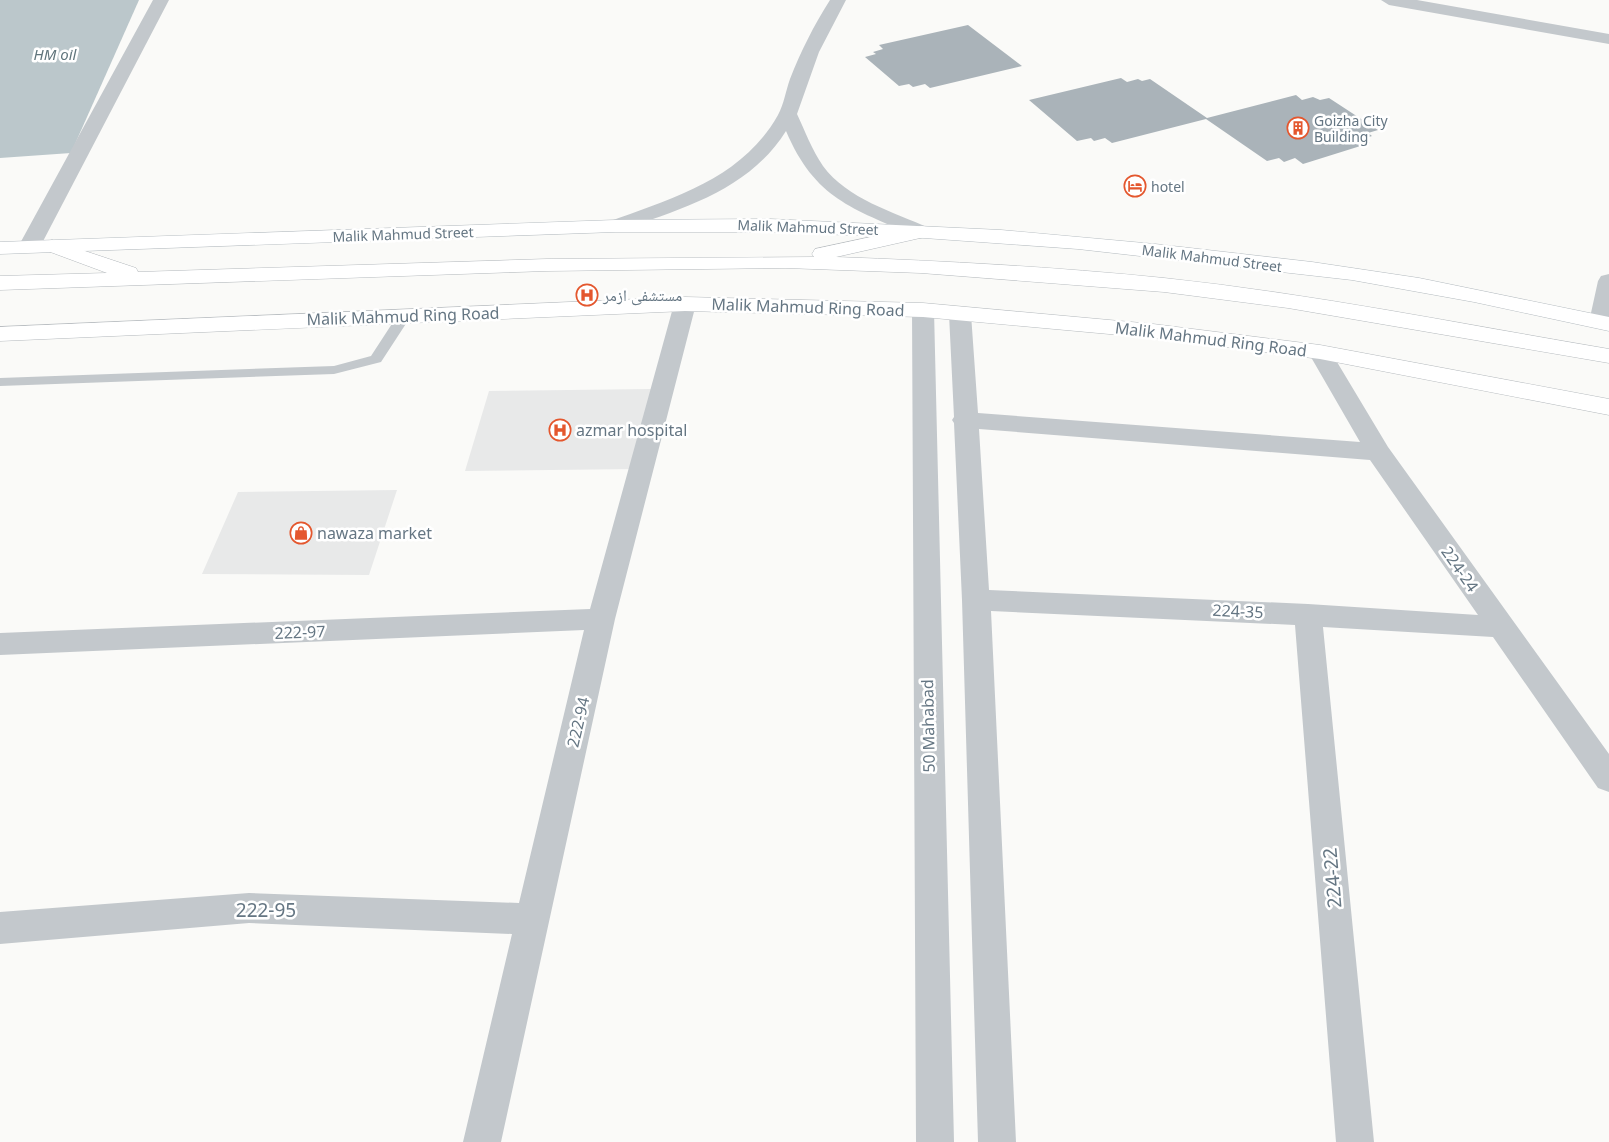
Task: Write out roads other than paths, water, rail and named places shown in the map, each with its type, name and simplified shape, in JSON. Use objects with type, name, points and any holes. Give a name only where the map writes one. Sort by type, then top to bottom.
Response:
[{"type":"main road","name":"Malik Mahmud Street","points":[[0,248],[615,226],[691,224],[804,226],[922,232],[1171,252],[1390,279],[1605,323]]},
{"type":"main road","points":[[786,262],[922,232]]},
{"type":"main road","points":[[52,246],[141,278]]},
{"type":"main road","points":[[0,283],[547,265],[786,262],[1028,274],[1164,285],[1288,301],[1609,356]]},
{"type":"main road","name":"Malik Mahmud Ring Road","points":[[0,334],[685,304],[923,310],[1153,331],[1320,352],[1609,408]]},
{"type":"street","points":[[29,247],[161,0]]},
{"type":"street","points":[[615,226],[698,196],[730,180],[746,168],[759,154],[788,113],[816,37],[838,0]]},
{"type":"street","points":[[1389,0],[1609,40]]},
{"type":"street","points":[[788,113],[810,158],[828,182],[853,200],[922,232]]},
{"type":"street","points":[[1605,323],[1609,281]]},
{"type":"street","name":"222-94","points":[[482,1142],[601,619],[685,304]]},
{"type":"street","name":"50 Mahabad","points":[[923,310],[935,1142]]},
{"type":"street","points":[[960,314],[964,420],[976,600],[997,1142]]},
{"type":"street","name":"224-24","points":[[1320,352],[1378,452],[1500,627],[1605,769]]},
{"type":"street","points":[[964,420],[1378,452]]},
{"type":"street","name":"224-35","points":[[976,600],[1308,615],[1500,627]]},
{"type":"street","name":"224-22","points":[[1308,615],[1355,1142]]},
{"type":"street","name":"222-97","points":[[0,644],[601,619]]},
{"type":"street","name":"222-95","points":[[0,928],[249,908],[533,919]]},
{"type":"lane","points":[[0,382],[334,370],[376,359],[404,316]]},
{"type":"water","name":"HM oil","points":[[0,0],[139,0],[71,153],[0,158]]},
{"type":"place","name":"Goizha City Building","points":[[1298,128]]},
{"type":"place","name":"hotel","points":[[1135,186]]},
{"type":"place","name":"مستشفى ازمر","points":[[587,295]]},
{"type":"place","name":"azmar hospital","points":[[560,430]]},
{"type":"place","name":"nawaza market","points":[[301,533]]}]
